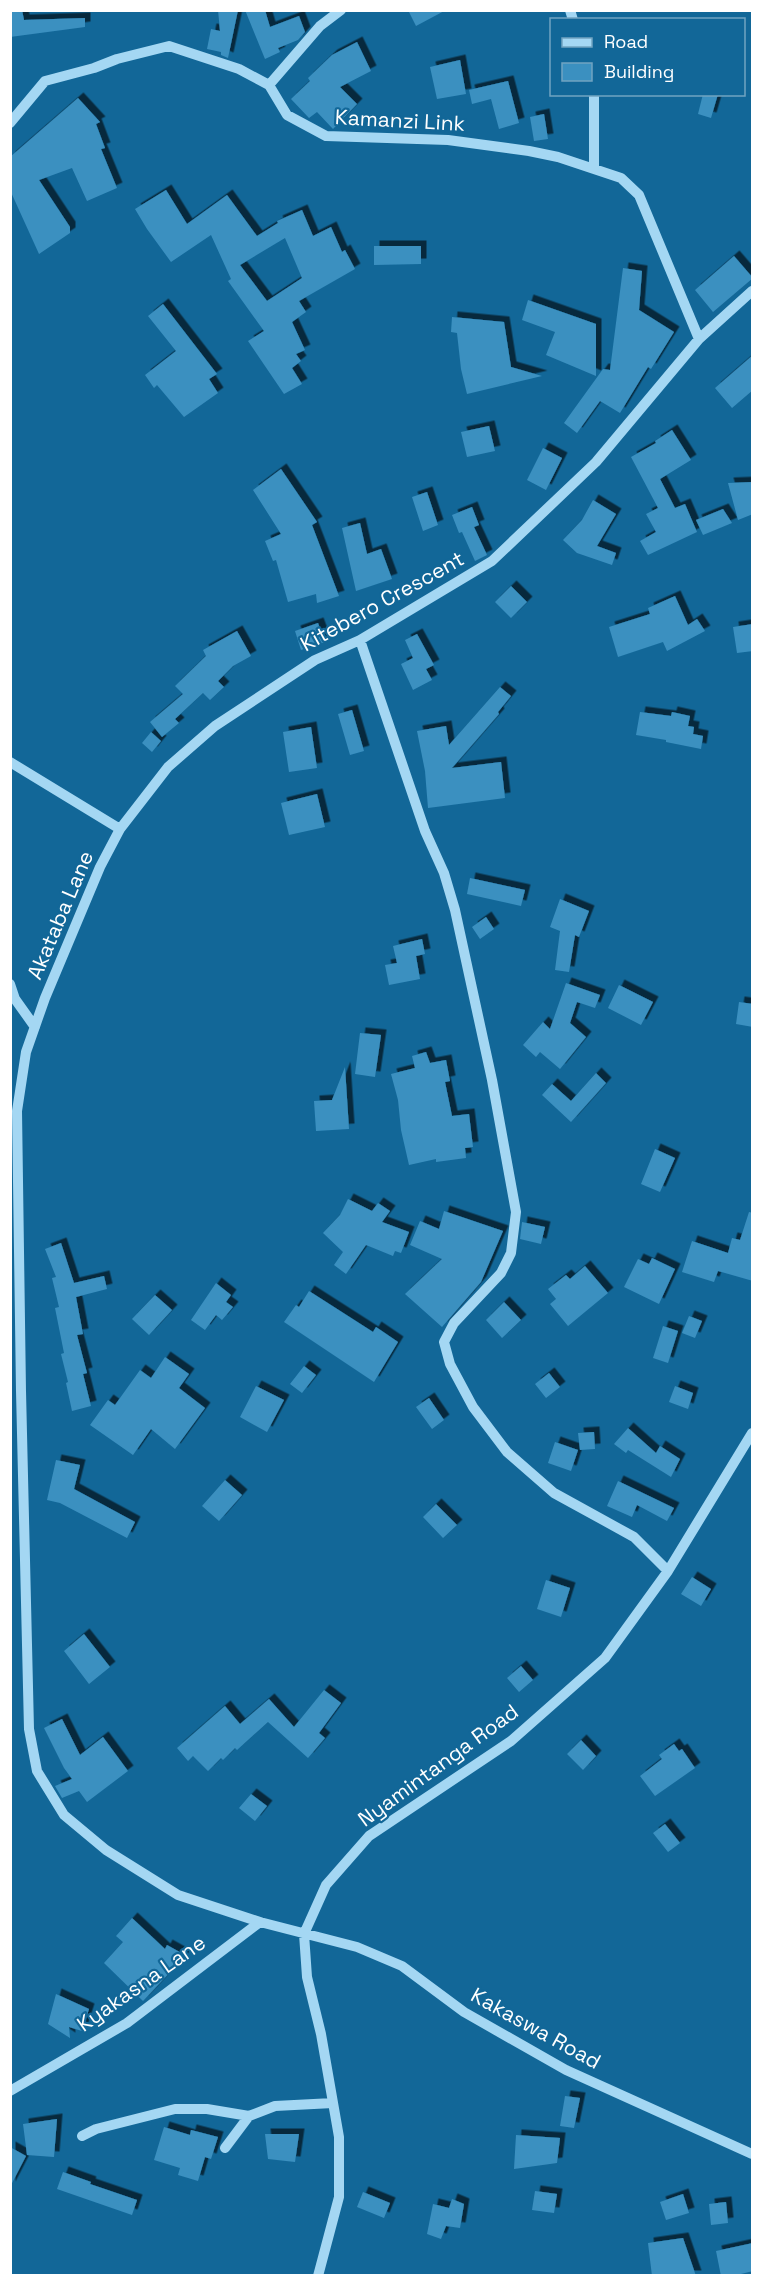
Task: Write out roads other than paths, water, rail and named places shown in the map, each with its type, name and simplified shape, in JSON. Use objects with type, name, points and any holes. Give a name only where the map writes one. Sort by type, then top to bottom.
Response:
[{"type":"street","points":[[10,123],[45,81],[169,46],[239,69],[269,85],[320,26],[341,10]]},
{"type":"street","name":"Kamanzi Link","points":[[269,85],[287,115],[326,136],[448,140],[529,151],[558,157],[621,178],[639,195],[699,339]]},
{"type":"street","points":[[594,96],[594,168]]},
{"type":"street","name":"Kitebero Crescent","points":[[120,829],[168,767],[215,726],[315,660],[360,640],[492,561],[596,462],[699,339],[753,291]]},
{"type":"street","points":[[360,640],[425,831],[444,873],[492,1080],[516,1212],[511,1253],[501,1273],[454,1323],[444,1342],[450,1364],[473,1407],[507,1452],[554,1493],[634,1537],[668,1570]]},
{"type":"street","points":[[10,762],[120,829]]},
{"type":"street","name":"Akataba Lane","points":[[120,829],[100,867],[26,1052],[17,1111],[29,1729],[37,1771],[64,1815],[106,1851],[178,1895],[304,1934]]},
{"type":"street","points":[[10,984],[15,999],[35,1028]]},
{"type":"street","name":"Nyamintanga Road","points":[[304,1934],[326,1885],[369,1836],[511,1741],[605,1658],[668,1570],[753,1433]]},
{"type":"street","name":"Kyakasna Lane","points":[[10,2091],[126,2023],[260,1922]]},
{"type":"street","points":[[304,1934],[307,1977],[321,2034],[339,2137],[339,2197],[318,2276]]},
{"type":"street","name":"Kakaswa Road","points":[[304,1934],[357,1947],[402,1966],[464,2012],[566,2070],[751,2152]]},
{"type":"street","points":[[82,2136],[96,2129],[175,2109],[207,2109],[249,2116],[275,2106],[333,2103]]},
{"type":"street","points":[[225,2148],[249,2116]]}]
